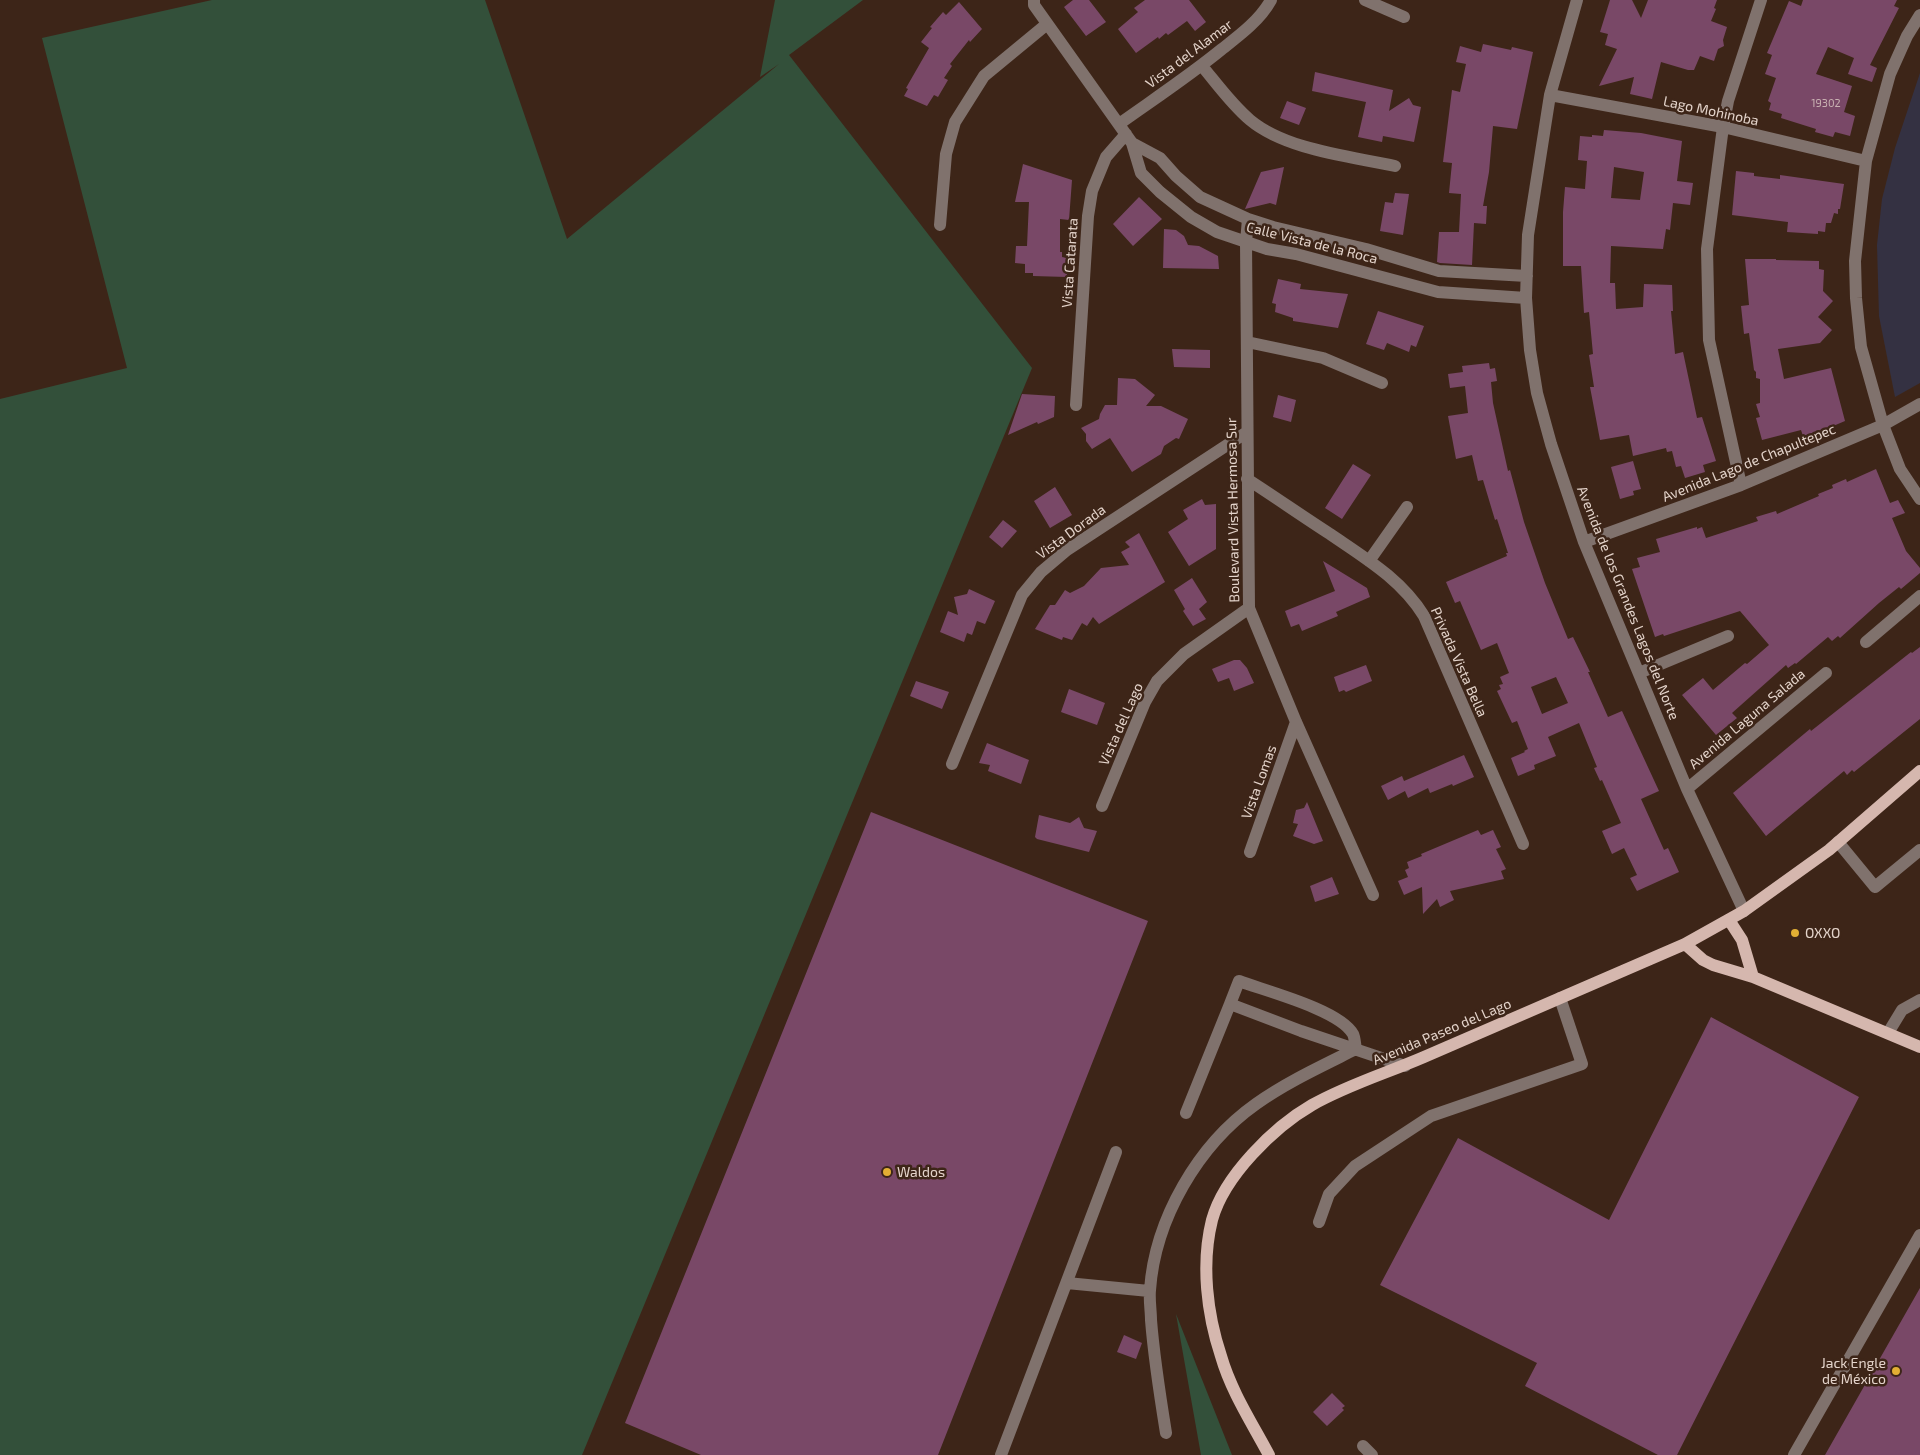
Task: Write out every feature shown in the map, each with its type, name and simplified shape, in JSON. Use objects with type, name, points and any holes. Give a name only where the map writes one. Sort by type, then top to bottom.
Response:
[{"type":"main road","name":"Avenida Paseo del Lago","points":[[1269,1455],[1236,1392],[1221,1358],[1208,1301],[1207,1255],[1212,1219],[1231,1183],[1266,1139],[1286,1122],[1343,1090],[1404,1066],[1685,944],[1729,920],[1838,842],[1918,777]]},
{"type":"main road","points":[[1729,920],[1742,940],[1753,977]]},
{"type":"main road","points":[[1685,944],[1703,960],[1713,965],[1753,977],[1920,1047]]},
{"type":"street","name":"Calle Vista de la Roca","points":[[1034,0],[1034,6],[1126,134],[1141,173],[1160,192],[1191,217],[1217,232],[1267,249],[1296,254],[1360,270],[1438,292],[1526,298]]},
{"type":"street","name":"Vista del Alamar","points":[[1126,134],[1202,66],[1239,36],[1266,9],[1271,0]]},
{"type":"street","points":[[1365,0],[1404,17]]},
{"type":"street","name":"Avenida de los Grandes Lagos del Norte","points":[[1577,0],[1550,95],[1528,235],[1526,298],[1530,350],[1537,393],[1551,444],[1584,542],[1687,789],[1744,911]]},
{"type":"street","points":[[1741,485],[1709,340],[1707,249],[1722,127],[1728,101],[1761,0]]},
{"type":"street","points":[[1920,15],[1907,36],[1890,74],[1866,161],[1855,260],[1856,298],[1861,348],[1883,425],[1900,470],[1920,499]]},
{"type":"street","points":[[940,225],[946,154],[955,122],[984,76],[1047,24]]},
{"type":"street","points":[[1202,66],[1250,120],[1271,135],[1292,144],[1394,166]]},
{"type":"street","name":"Lago Mohinoba","points":[[1550,95],[1722,127],[1866,161]]},
{"type":"street","name":"Calle Vista de la Roca","points":[[1126,134],[1160,158],[1176,176],[1200,197],[1248,219],[1273,227],[1366,249],[1439,271],[1527,276]]},
{"type":"street","name":"Vista Catarata","points":[[1076,405],[1088,216],[1092,191],[1106,157],[1126,134]]},
{"type":"street","name":"Boulevard Vista Hermosa Sur","points":[[1248,219],[1246,242],[1249,608],[1296,722],[1373,894]]},
{"type":"street","points":[[1360,270],[1366,249]]},
{"type":"street","points":[[1247,342],[1323,358],[1382,382]]},
{"type":"street","name":"Avenida Lago de Chapultepec","points":[[1584,542],[1741,485],[1883,425],[1920,404]]},
{"type":"street","name":"Vista Dorada","points":[[952,764],[1022,595],[1041,572],[1067,550],[1247,432]]},
{"type":"street","name":"Privada Vista Bella","points":[[1247,479],[1369,561],[1403,588],[1414,600],[1424,616],[1523,844]]},
{"type":"street","points":[[1369,561],[1407,507]]},
{"type":"street","points":[[1866,642],[1920,596]]},
{"type":"street","name":"Vista del Lago","points":[[1102,806],[1145,702],[1157,681],[1184,654],[1249,608]]},
{"type":"street","points":[[1639,673],[1728,636]]},
{"type":"street","name":"Avenida Laguna Salada","points":[[1687,789],[1826,673]]},
{"type":"street","name":"Vista Lomas","points":[[1250,852],[1296,722]]},
{"type":"street","points":[[1838,842],[1875,887],[1920,850]]},
{"type":"street","points":[[1186,1113],[1239,981],[1314,1008],[1340,1020],[1353,1034],[1356,1049]]},
{"type":"street","points":[[1319,1222],[1329,1194],[1354,1166],[1431,1116],[1582,1064],[1560,998]]},
{"type":"street","points":[[1888,1034],[1902,1010],[1920,1000]]},
{"type":"street","points":[[1230,1004],[1404,1066]]},
{"type":"street","points":[[1166,1433],[1152,1334],[1150,1291],[1155,1260],[1164,1229],[1178,1196],[1195,1167],[1212,1144],[1229,1126],[1255,1104],[1284,1086],[1356,1049]]},
{"type":"street","points":[[1001,1455],[1116,1152]]},
{"type":"street","points":[[1794,1455],[1920,1235]]},
{"type":"street","points":[[1067,1283],[1150,1291]]},
{"type":"street","points":[[1363,1446],[1372,1455]]},
{"type":"shaded area","points":[[1920,73],[1920,383],[1895,397],[1879,316],[1877,245],[1882,199],[1895,148]]},
{"type":"green space","points":[[212,0],[485,0],[567,239],[779,64],[760,77],[775,0],[863,0],[789,55],[1032,368],[582,1455],[0,1455],[0,399],[127,368],[42,38]]},
{"type":"green space","points":[[1176,1314],[1232,1455],[1201,1455]]},
{"type":"building","points":[[1073,0],[1089,0],[1106,22],[1086,36],[1064,7]]},
{"type":"building","points":[[1145,0],[1189,0],[1206,22],[1195,31],[1187,21],[1168,35],[1166,33],[1159,39],[1158,37],[1136,53],[1118,29],[1138,12],[1134,8]]},
{"type":"building","points":[[1610,0],[1632,0],[1641,18],[1648,0],[1717,0],[1714,8],[1716,9],[1711,21],[1727,27],[1723,40],[1724,46],[1718,49],[1714,61],[1700,56],[1694,70],[1661,62],[1652,99],[1630,94],[1634,77],[1599,86],[1617,49],[1605,45],[1608,34],[1600,32]]},
{"type":"building","points":[[1803,0],[1897,0],[1894,6],[1899,8],[1870,65],[1877,68],[1872,82],[1848,74],[1854,58],[1828,47],[1816,74],[1852,86],[1844,112],[1855,116],[1850,136],[1835,132],[1833,137],[1815,132],[1816,129],[1781,118],[1782,114],[1769,110],[1771,103],[1768,101],[1776,78],[1765,74],[1772,55],[1767,53],[1789,1],[1801,6]]},
{"type":"building","points":[[959,2],[982,29],[970,42],[969,40],[950,64],[952,66],[944,78],[948,80],[938,97],[934,95],[927,106],[904,96],[908,89],[906,88],[929,48],[921,42],[932,28],[930,27],[943,12],[946,15]]},
{"type":"building","points":[[1483,44],[1511,50],[1512,47],[1533,52],[1517,129],[1493,126],[1489,172],[1483,206],[1487,206],[1486,224],[1474,223],[1472,265],[1440,263],[1437,262],[1439,232],[1459,232],[1461,194],[1449,193],[1452,163],[1443,162],[1452,90],[1460,92],[1466,64],[1456,62],[1460,46],[1481,52]]},
{"type":"building","points":[[1315,72],[1393,90],[1389,111],[1409,98],[1413,105],[1421,107],[1414,142],[1383,136],[1382,142],[1358,137],[1366,102],[1312,91]]},
{"type":"building","points":[[1287,101],[1306,108],[1299,125],[1280,118]]},
{"type":"building","points":[[1604,130],[1641,133],[1682,141],[1677,181],[1693,183],[1690,205],[1673,203],[1670,230],[1666,229],[1663,249],[1611,246],[1610,283],[1615,283],[1616,309],[1643,307],[1644,284],[1672,285],[1673,311],[1671,311],[1675,354],[1683,352],[1697,418],[1702,417],[1716,461],[1703,465],[1705,472],[1685,478],[1681,466],[1676,467],[1672,451],[1667,452],[1666,448],[1633,456],[1629,435],[1600,440],[1590,387],[1594,387],[1589,355],[1593,354],[1589,312],[1584,313],[1581,266],[1563,266],[1563,212],[1565,187],[1585,189],[1587,161],[1578,160],[1580,136],[1603,136]],"holes":[[[1614,167],[1644,172],[1640,200],[1611,198]]]},
{"type":"building","points":[[1023,164],[1072,180],[1069,220],[1060,219],[1060,252],[1062,252],[1062,257],[1067,258],[1067,277],[1033,276],[1033,273],[1025,273],[1025,264],[1015,263],[1016,246],[1027,246],[1029,202],[1015,202]]},
{"type":"building","points":[[1284,167],[1276,205],[1270,203],[1245,209],[1261,172]]},
{"type":"building","points":[[1736,171],[1754,173],[1754,176],[1780,179],[1780,175],[1844,184],[1840,209],[1838,209],[1838,214],[1834,213],[1831,223],[1826,223],[1825,232],[1818,231],[1818,234],[1787,232],[1788,222],[1732,215]]},
{"type":"building","points":[[1395,193],[1409,194],[1403,235],[1380,231],[1385,202],[1393,203]]},
{"type":"building","points":[[1139,197],[1162,219],[1133,246],[1113,224]]},
{"type":"building","points":[[1164,229],[1176,230],[1184,236],[1188,245],[1199,246],[1218,256],[1219,269],[1163,268]]},
{"type":"building","points":[[1745,259],[1819,261],[1819,269],[1824,270],[1823,291],[1833,301],[1818,317],[1832,330],[1820,343],[1778,349],[1784,379],[1831,368],[1845,421],[1812,435],[1812,433],[1803,436],[1801,430],[1762,440],[1756,418],[1760,417],[1756,404],[1760,403],[1760,379],[1756,378],[1754,370],[1749,333],[1744,334],[1741,306],[1749,305]]},
{"type":"building","points":[[1278,279],[1301,284],[1300,289],[1348,294],[1338,328],[1293,321],[1293,318],[1275,312],[1276,304],[1272,303]]},
{"type":"building","points":[[1378,311],[1424,326],[1416,347],[1411,345],[1409,352],[1387,343],[1384,350],[1366,344]]},
{"type":"building","points":[[1172,349],[1210,350],[1210,368],[1174,367]]},
{"type":"building","points":[[1489,363],[1490,369],[1495,368],[1497,381],[1491,382],[1493,403],[1508,471],[1510,470],[1524,522],[1545,583],[1568,639],[1573,637],[1590,672],[1588,672],[1608,717],[1622,711],[1659,791],[1641,799],[1664,850],[1668,848],[1679,872],[1637,891],[1630,878],[1637,875],[1624,848],[1612,854],[1602,831],[1621,823],[1602,780],[1600,781],[1594,768],[1597,767],[1579,723],[1548,737],[1556,756],[1534,765],[1535,769],[1518,776],[1511,758],[1528,749],[1517,721],[1512,723],[1497,691],[1501,689],[1499,685],[1503,684],[1500,677],[1509,673],[1497,643],[1481,650],[1460,601],[1455,603],[1446,582],[1507,556],[1506,553],[1508,553],[1497,519],[1495,520],[1483,480],[1478,481],[1472,455],[1456,459],[1448,416],[1468,413],[1465,386],[1450,388],[1448,374],[1463,372],[1462,366]],"holes":[[[1556,677],[1568,703],[1542,714],[1531,687]]]},
{"type":"building","points":[[1118,378],[1135,379],[1155,395],[1146,406],[1161,406],[1188,419],[1179,439],[1176,438],[1164,446],[1161,454],[1132,472],[1110,438],[1092,449],[1086,441],[1086,434],[1081,428],[1099,419],[1105,405],[1117,405]]},
{"type":"building","points":[[1022,394],[1055,396],[1054,417],[1038,424],[1037,422],[1008,435]]},
{"type":"building","points":[[1278,395],[1296,400],[1291,422],[1273,417]]},
{"type":"building","points":[[1633,461],[1641,489],[1633,491],[1634,495],[1620,499],[1611,467]]},
{"type":"building","points":[[1353,464],[1371,475],[1342,519],[1325,508]]},
{"type":"building","points":[[1876,469],[1890,503],[1898,500],[1905,513],[1892,518],[1906,551],[1920,568],[1920,573],[1901,589],[1899,587],[1879,603],[1840,638],[1838,636],[1832,641],[1828,637],[1796,664],[1788,668],[1786,665],[1732,713],[1737,718],[1716,735],[1682,695],[1703,678],[1713,690],[1769,645],[1740,611],[1664,636],[1663,634],[1655,637],[1632,569],[1640,567],[1637,558],[1660,552],[1656,539],[1697,527],[1697,529],[1702,527],[1706,538],[1758,521],[1756,517],[1776,511],[1777,514],[1819,496],[1818,494],[1833,488],[1832,485],[1846,479],[1847,482]]},
{"type":"building","points":[[1055,487],[1072,515],[1050,528],[1034,501]]},
{"type":"building","points":[[1202,499],[1205,505],[1216,504],[1216,549],[1189,566],[1168,532],[1188,519],[1183,510]]},
{"type":"building","points":[[1003,520],[1017,531],[1002,548],[989,537]]},
{"type":"building","points":[[1139,533],[1165,582],[1099,624],[1093,617],[1087,626],[1082,623],[1072,640],[1063,637],[1062,640],[1035,629],[1050,605],[1055,605],[1065,590],[1070,593],[1084,586],[1101,568],[1129,565],[1121,552],[1130,547],[1125,542]]},
{"type":"building","points":[[1323,561],[1367,588],[1370,597],[1336,612],[1338,616],[1302,631],[1299,624],[1291,627],[1285,611],[1335,591]]},
{"type":"building","points":[[1192,578],[1207,602],[1199,609],[1206,619],[1193,626],[1183,611],[1185,609],[1174,590]]},
{"type":"building","points":[[969,589],[995,601],[985,624],[977,621],[972,635],[967,633],[964,642],[940,632],[948,611],[958,615],[954,597],[967,594]]},
{"type":"building","points":[[1920,647],[1920,719],[1854,772],[1852,770],[1847,775],[1844,771],[1766,836],[1733,793],[1810,729],[1811,731],[1911,652]]},
{"type":"building","points":[[1234,660],[1240,660],[1247,668],[1254,683],[1234,691],[1229,678],[1218,682],[1212,669]]},
{"type":"building","points":[[1366,665],[1372,681],[1346,692],[1344,690],[1339,692],[1334,677]]},
{"type":"building","points":[[916,681],[949,692],[942,709],[910,696]]},
{"type":"building","points":[[1069,689],[1105,703],[1097,725],[1061,712]]},
{"type":"building","points":[[987,743],[1029,760],[1021,784],[988,771],[990,765],[979,763]]},
{"type":"building","points":[[1464,755],[1474,777],[1453,786],[1452,784],[1430,793],[1428,788],[1408,798],[1405,791],[1388,800],[1381,786],[1402,776],[1404,781]]},
{"type":"building","points":[[1307,802],[1323,841],[1314,844],[1293,836],[1298,824],[1293,823],[1296,810],[1304,808]]},
{"type":"building","name":"Waldos","points":[[871,812],[1148,921],[938,1455],[701,1455],[625,1423]]},
{"type":"building","points":[[1039,815],[1070,823],[1079,817],[1084,828],[1097,831],[1089,852],[1037,839],[1035,837]]},
{"type":"building","points":[[1478,830],[1481,835],[1493,830],[1501,847],[1496,849],[1506,869],[1501,871],[1504,879],[1450,891],[1454,900],[1440,907],[1437,899],[1423,914],[1422,887],[1404,895],[1398,881],[1408,877],[1405,870],[1409,868],[1407,862],[1422,856],[1421,854]]},
{"type":"building","points":[[1332,877],[1339,894],[1315,902],[1310,886]]},
{"type":"building","points":[[1711,1017],[1859,1097],[1677,1455],[1658,1455],[1525,1386],[1537,1363],[1380,1285],[1458,1138],[1609,1220]]},
{"type":"building","name":"Jack Engle de México","points":[[1920,1288],[1920,1455],[1825,1455]]},
{"type":"building","points":[[1124,1335],[1142,1343],[1136,1359],[1117,1352]]},
{"type":"building","points":[[1332,1393],[1345,1406],[1342,1408],[1344,1410],[1327,1426],[1313,1412]]},
{"type":"place","name":"OXXO","points":[[1795,933]]},
{"type":"place","name":"Waldos","points":[[887,1172]]},
{"type":"place","name":"Jack Engle de México","points":[[1896,1371]]}]
